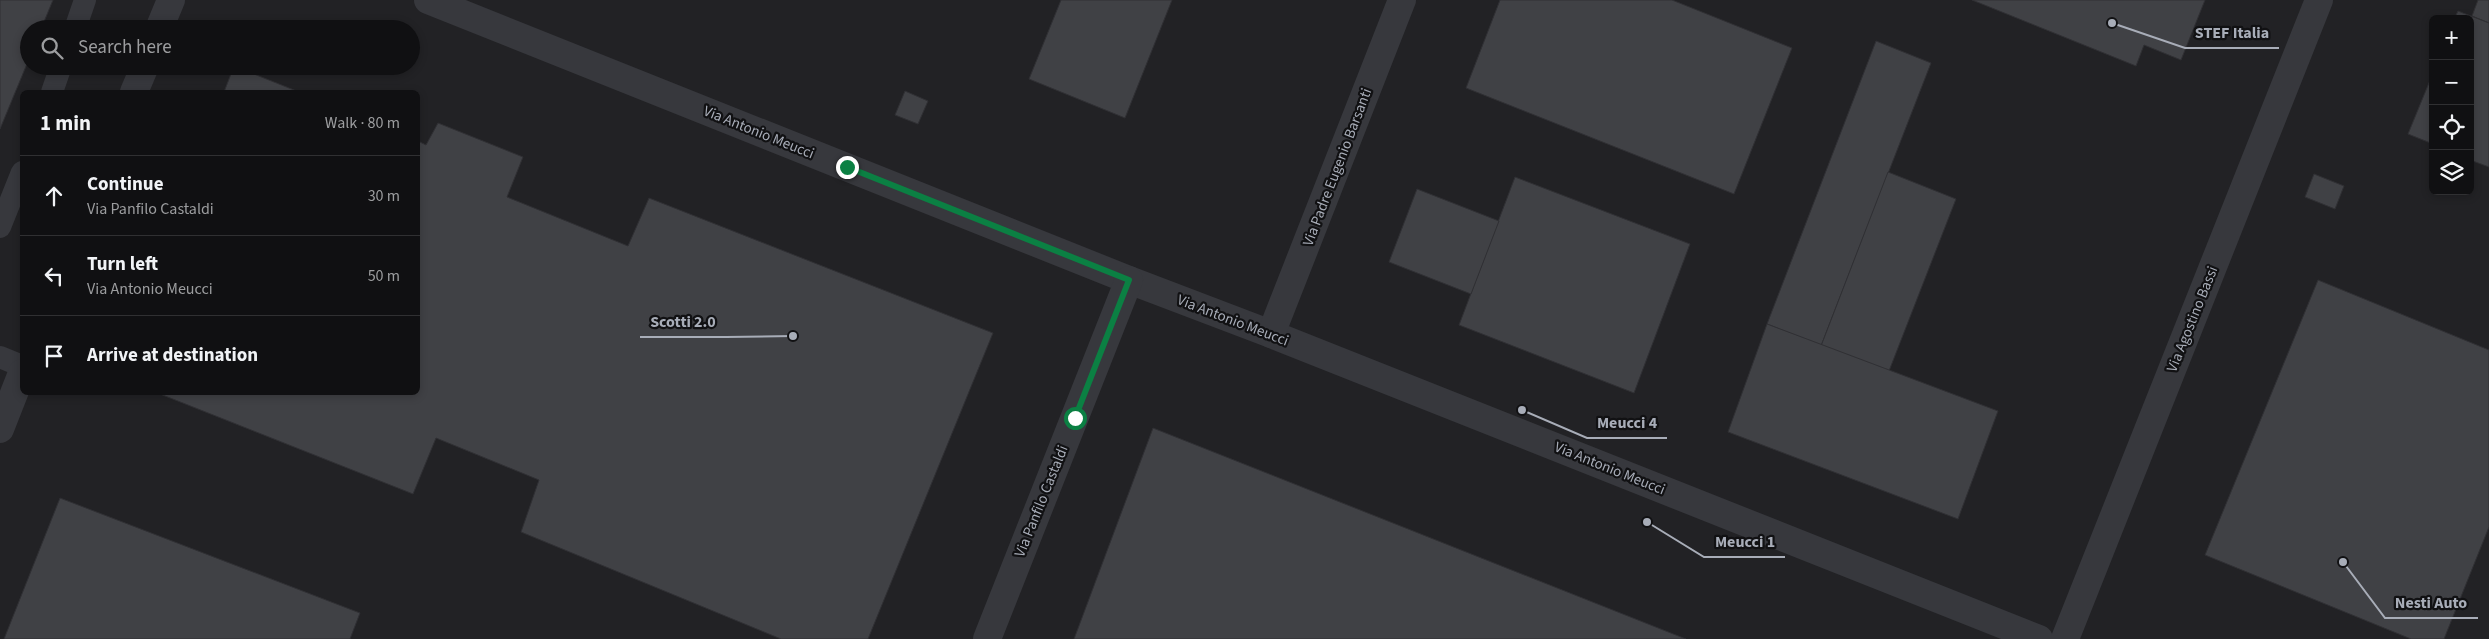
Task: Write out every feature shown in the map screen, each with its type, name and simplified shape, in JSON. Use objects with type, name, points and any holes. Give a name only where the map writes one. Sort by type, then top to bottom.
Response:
[{"type":"street","points":[[163,20],[171,0]]},
{"type":"street","name":"Via Antonio Meucci","points":[[428,0],[1129,280],[1271,334],[2039,639]]},
{"type":"street","name":"Via Padre Eugenio Barsanti","points":[[1271,334],[1402,0]]},
{"type":"street","name":"Via Agostino Bassi","points":[[2065,639],[2319,0]]},
{"type":"street","points":[[135,90],[141,75]]},
{"type":"street","name":"Via Panfilo Castaldi","points":[[987,639],[1129,280]]},
{"type":"street","points":[[0,429],[20,378]]},
{"type":"lane","points":[[78,20],[85,0]]},
{"type":"lane","points":[[53,90],[58,75]]},
{"type":"lane","points":[[0,227],[20,177]]},
{"type":"lane","points":[[0,357],[20,365]]},
{"type":"shaded area","points":[[0,0],[2489,0],[2489,639],[0,639]]},
{"type":"building","points":[[0,0],[53,0],[45,20],[20,20],[20,75],[22,75],[0,129]]},
{"type":"building","points":[[1061,0],[1172,0],[1125,118],[1029,79]]},
{"type":"building","points":[[1500,0],[1672,0],[1792,48],[1734,194],[1466,88]]},
{"type":"building","points":[[1972,0],[2205,0],[2181,60],[2144,45],[2136,66]]},
{"type":"building","points":[[2478,0],[2489,0],[2489,23],[2472,15]]},
{"type":"building","points":[[2458,11],[2468,15],[2456,15]]},
{"type":"building","points":[[2474,17],[2489,23],[2489,167],[2474,161]]},
{"type":"building","points":[[1876,41],[1931,63],[1821,346],[1767,324]]},
{"type":"building","points":[[231,75],[256,75],[294,90],[225,90]]},
{"type":"building","points":[[2429,83],[2429,142],[2408,134]]},
{"type":"building","points":[[905,91],[928,101],[918,124],[895,115]]},
{"type":"building","points":[[438,123],[523,157],[507,197],[628,246],[649,198],[993,333],[868,639],[781,639],[521,532],[539,480],[436,438],[413,494],[163,395],[420,395],[420,142],[426,145]]},
{"type":"building","points":[[1888,172],[1956,199],[1889,371],[1821,346]]},
{"type":"building","points":[[2314,174],[2344,186],[2335,209],[2305,197]]},
{"type":"building","points":[[1515,177],[1690,244],[1634,393],[1459,325]]},
{"type":"building","points":[[1417,189],[1499,221],[1471,294],[1389,262]]},
{"type":"building","points":[[2318,280],[2489,350],[2489,527],[2444,639],[2411,639],[2205,555]]},
{"type":"building","points":[[1767,324],[1998,411],[1958,519],[1728,432]]},
{"type":"building","points":[[1153,428],[1686,639],[1074,639]]},
{"type":"building","points":[[60,498],[360,613],[350,639],[4,639]]},
{"type":"place","name":"STEF Italia","points":[[2112,23]]},
{"type":"place","name":"Scotti 2.0","points":[[793,336]]},
{"type":"place","name":"Meucci 4","points":[[1522,410]]},
{"type":"place","name":"Meucci 1","points":[[1647,522]]},
{"type":"place","name":"Nesti Auto","points":[[2343,562]]},
{"type":"route","points":[[847,167],[1129,280],[1075,418]]}]
